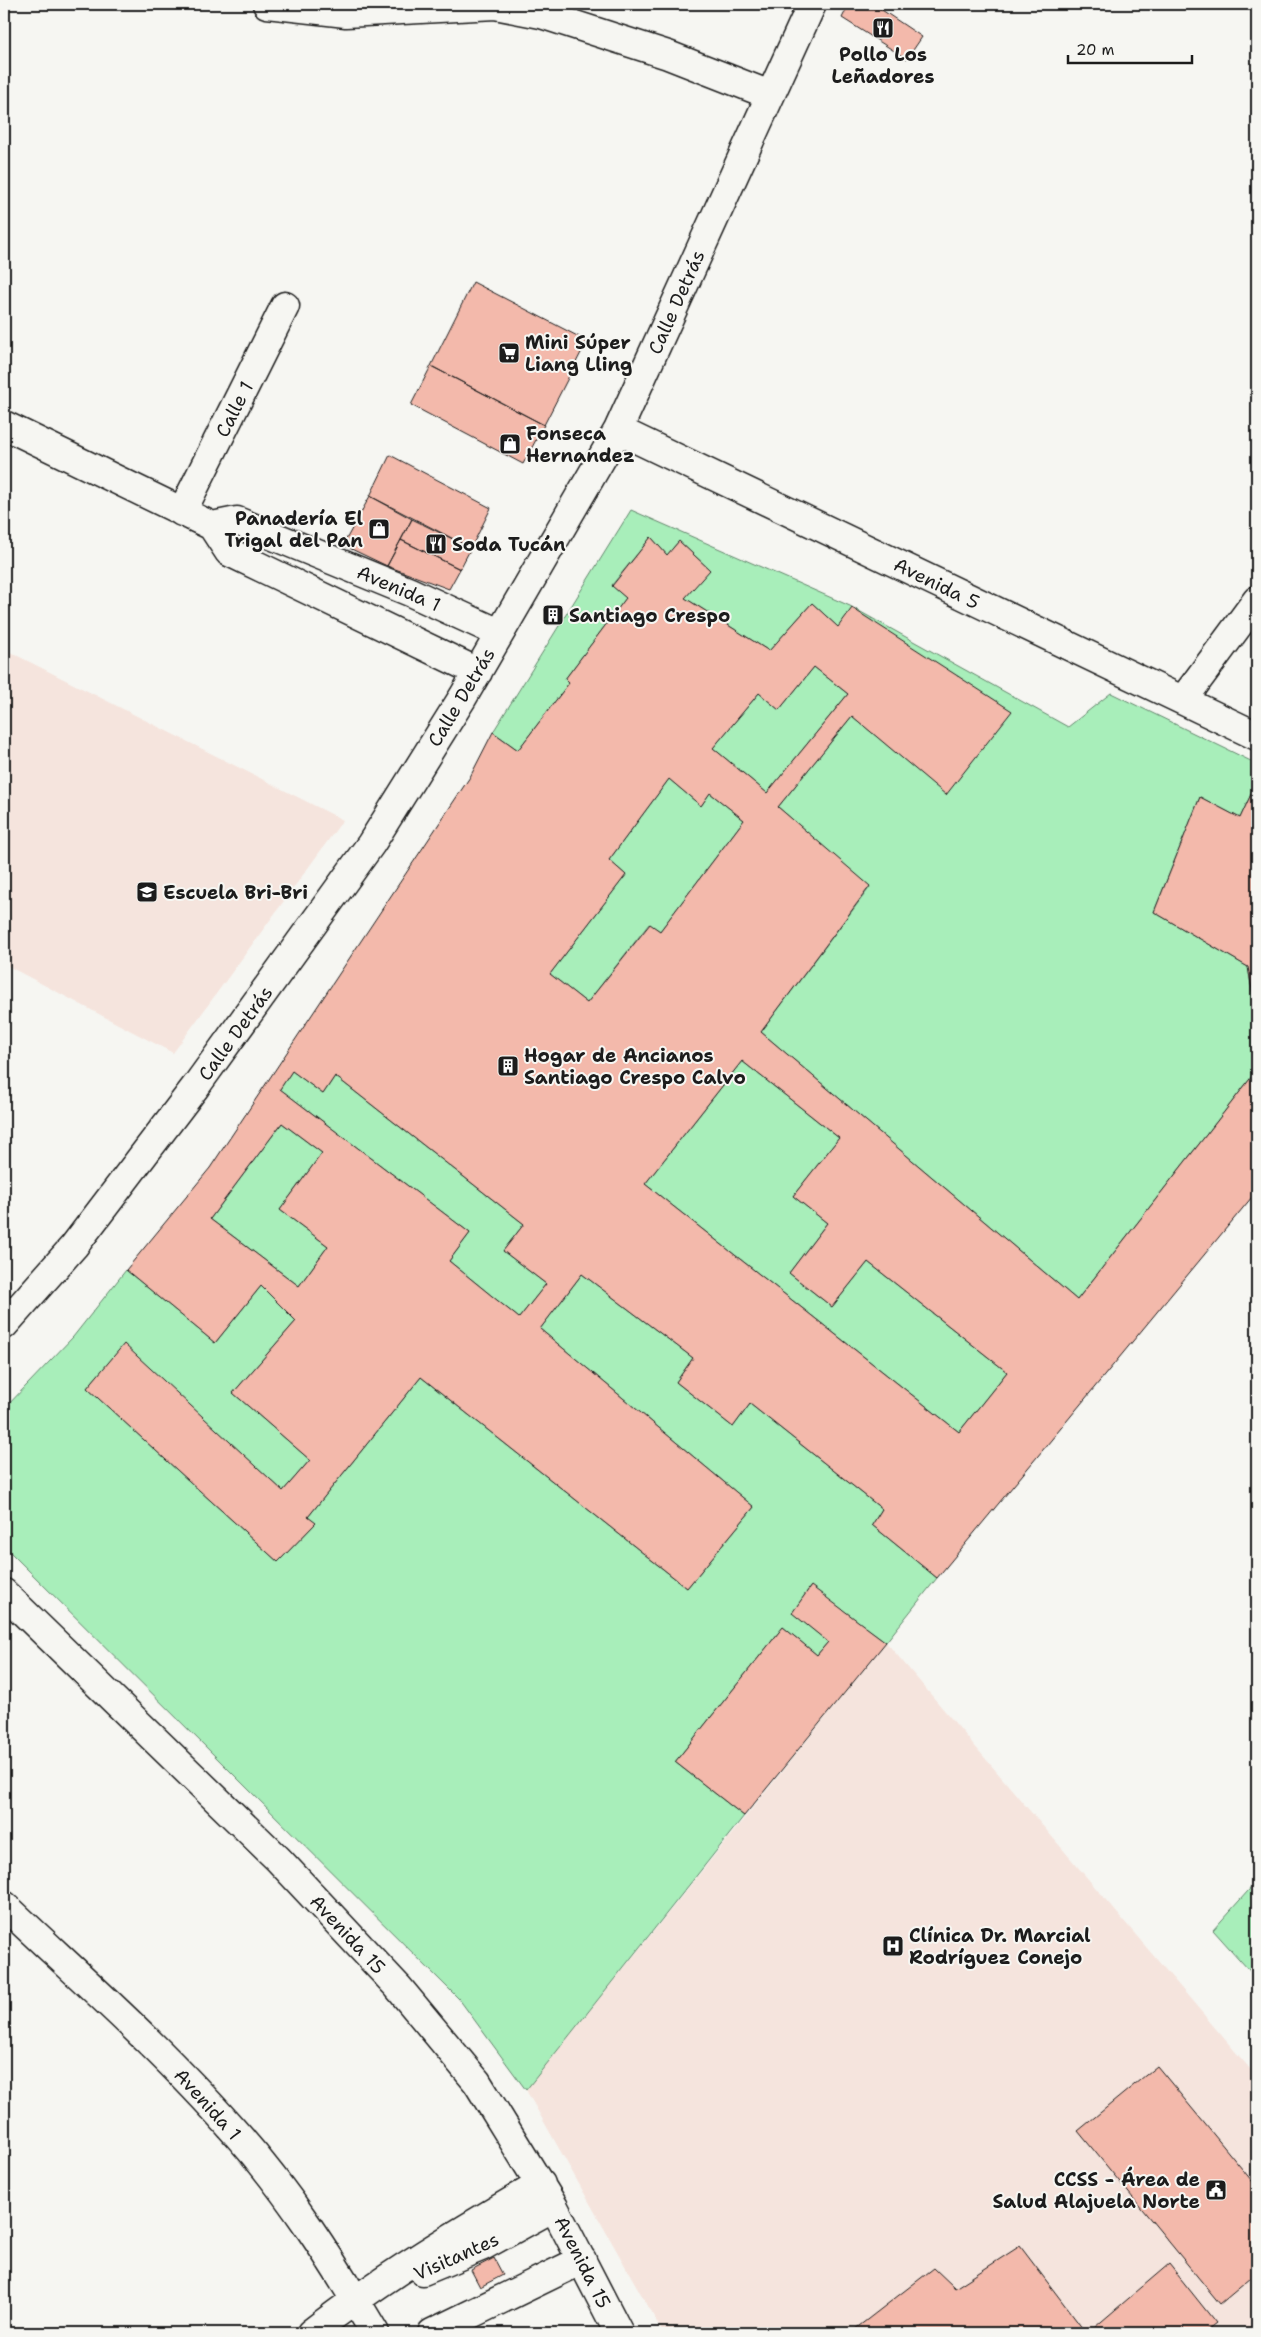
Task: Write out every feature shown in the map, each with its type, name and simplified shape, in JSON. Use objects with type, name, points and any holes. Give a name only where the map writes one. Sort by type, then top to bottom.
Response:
[{"type":"street","points":[[267,4],[346,13],[496,5],[540,14],[668,55],[770,95]]},
{"type":"street","name":"Calle Detrás","points":[[4,1325],[74,1246],[196,1086],[371,844],[478,672],[618,430],[812,4]]},
{"type":"street","name":"Calle 1","points":[[182,512],[285,306]]},
{"type":"street","points":[[4,425],[212,526]]},
{"type":"street","name":"Avenida 5","points":[[618,430],[1257,736]]},
{"type":"street","name":"Avenida 1","points":[[478,672],[229,552],[212,526],[237,521],[410,592],[499,633]]},
{"type":"street","points":[[1183,700],[1257,600]]},
{"type":"street","name":"Avenida 15","points":[[4,1593],[278,1859],[398,1987],[477,2082],[541,2184],[619,2333]]},
{"type":"street","name":"Avenida 1","points":[[4,1905],[162,2053],[235,2132],[317,2238],[375,2333]]},
{"type":"street","points":[[311,2333],[355,2299],[469,2226],[541,2184]]},
{"type":"street","name":"Visitantes","points":[[355,2299],[483,2246],[554,2207]]},
{"type":"street","points":[[432,2333],[582,2260]]},
{"type":"shaded area","name":"Escuela Bri-Bri","points":[[4,649],[343,820],[173,1053],[4,964]]},
{"type":"shaded area","name":"Clínica Dr. Marcial Rodríguez Conejo","points":[[886,1642],[1257,2077],[1257,2333],[663,2333],[526,2090]]},
{"type":"green space","points":[[631,510],[850,606],[1068,727],[1111,693],[1257,764],[1257,792],[1253,790],[1240,818],[1200,797],[1154,912],[1248,967],[1257,1018],[1257,1070],[1077,1300],[761,1032],[870,887],[778,807],[852,716],[946,794],[838,627],[812,603],[769,651],[685,598],[709,569],[679,541],[667,555],[651,537],[612,585],[626,598],[565,679],[569,683],[518,750],[493,732]]},
{"type":"green space","points":[[814,667],[848,694],[767,793],[713,748],[759,693],[779,710]]},
{"type":"green space","points":[[669,779],[701,806],[710,793],[744,820],[660,931],[649,924],[587,1003],[550,974],[626,875],[609,860]]},
{"type":"green space","points":[[742,1061],[839,1138],[793,1196],[827,1223],[789,1273],[832,1307],[868,1262],[1007,1372],[959,1432],[645,1184]]},
{"type":"green space","points":[[292,1071],[323,1094],[335,1076],[524,1224],[503,1251],[546,1284],[519,1318],[449,1261],[470,1233],[280,1089]]},
{"type":"green space","points":[[282,1123],[322,1153],[280,1210],[328,1246],[299,1286],[210,1219]]},
{"type":"green space","points":[[126,1270],[215,1343],[261,1286],[296,1321],[233,1393],[310,1460],[283,1491],[124,1345],[87,1388],[278,1562],[315,1524],[308,1517],[421,1377],[687,1588],[754,1507],[540,1329],[582,1274],[693,1358],[676,1382],[733,1427],[750,1404],[882,1509],[872,1525],[937,1578],[886,1642],[810,1587],[793,1613],[828,1642],[817,1655],[783,1627],[675,1762],[744,1816],[526,2090],[459,1999],[4,1546],[4,1409],[73,1337]]},
{"type":"green space","points":[[1257,1881],[1257,1979],[1213,1930]]},
{"type":"building","name":"Pollo Los Leñadores","points":[[849,4],[873,4],[922,37],[907,59],[842,18]]},
{"type":"building","name":"Mini Súper Liang Lling","points":[[473,282],[587,341],[544,425],[431,366]]},
{"type":"building","points":[[431,366],[544,425],[523,464],[411,405]]},
{"type":"building","points":[[390,455],[491,508],[471,548],[370,496]]},
{"type":"building","name":"Panadería El Trigal del Pan","points":[[370,496],[412,519],[387,566],[343,545]]},
{"type":"building","name":"Soda Tucán","points":[[412,519],[471,548],[460,569],[401,540]]},
{"type":"building","name":"Hogar de Ancianos Santiago Crespo Calvo","points":[[651,537],[667,555],[679,541],[710,570],[685,598],[769,651],[812,603],[838,627],[852,608],[1012,711],[946,795],[852,716],[778,807],[870,886],[761,1032],[1077,1300],[1257,1070],[1257,1191],[937,1578],[872,1525],[882,1509],[750,1404],[733,1427],[676,1382],[693,1358],[582,1274],[540,1329],[754,1507],[687,1588],[421,1377],[308,1517],[316,1523],[278,1562],[87,1388],[124,1344],[283,1491],[310,1460],[233,1393],[296,1321],[261,1286],[215,1343],[126,1270],[210,1168],[470,777],[493,732],[518,750],[569,683],[565,679],[626,598],[612,586]],"holes":[[[814,667],[848,694],[767,793],[713,748],[759,693],[779,710]],[[669,779],[701,806],[710,793],[744,820],[660,931],[650,924],[587,1003],[550,974],[626,875],[609,860]],[[742,1061],[839,1138],[793,1196],[827,1223],[789,1273],[832,1307],[868,1262],[1007,1372],[959,1432],[645,1184]],[[292,1071],[323,1094],[335,1076],[524,1224],[503,1251],[546,1284],[519,1318],[449,1261],[470,1233],[280,1089]],[[282,1123],[322,1153],[280,1210],[328,1246],[299,1286],[210,1219]]]},
{"type":"building","points":[[401,540],[460,569],[449,589],[387,566]]},
{"type":"building","name":"Santiago Crespo","points":[[554,607],[560,611],[554,623],[546,619]]},
{"type":"building","points":[[1253,790],[1257,792],[1257,1018],[1248,967],[1154,912],[1200,797],[1240,818]]},
{"type":"building","points":[[811,1586],[886,1642],[744,1816],[675,1762],[783,1627],[817,1655],[828,1642],[792,1613]]},
{"type":"building","points":[[1157,2066],[1257,2187],[1257,2273],[1220,2304],[1078,2131]]},
{"type":"building","points":[[1020,2246],[1086,2333],[850,2333],[934,2268],[955,2288]]},
{"type":"building","points":[[494,2258],[503,2275],[480,2287],[471,2270]]},
{"type":"building","points":[[1169,2264],[1216,2323],[1203,2333],[1088,2333]]},
{"type":"place","name":"Pollo Los Leñadores","points":[[883,28]]},
{"type":"place","name":"Mini Súper Liang Lling","points":[[509,353]]},
{"type":"place","name":"Fonseca Hernandez","points":[[510,444]]},
{"type":"place","name":"Panadería El Trigal del Pan","points":[[379,529]]},
{"type":"place","name":"Soda Tucán","points":[[436,544]]},
{"type":"place","name":"Santiago Crespo","points":[[553,615]]},
{"type":"place","name":"Escuela Bri-Bri","points":[[147,892]]},
{"type":"place","name":"Hogar de Ancianos Santiago Crespo Calvo","points":[[508,1066]]},
{"type":"place","name":"Clínica Dr. Marcial Rodríguez Conejo","points":[[893,1946]]},
{"type":"place","name":"CCSS - Área de Salud Alajuela Norte","points":[[1216,2190]]}]
